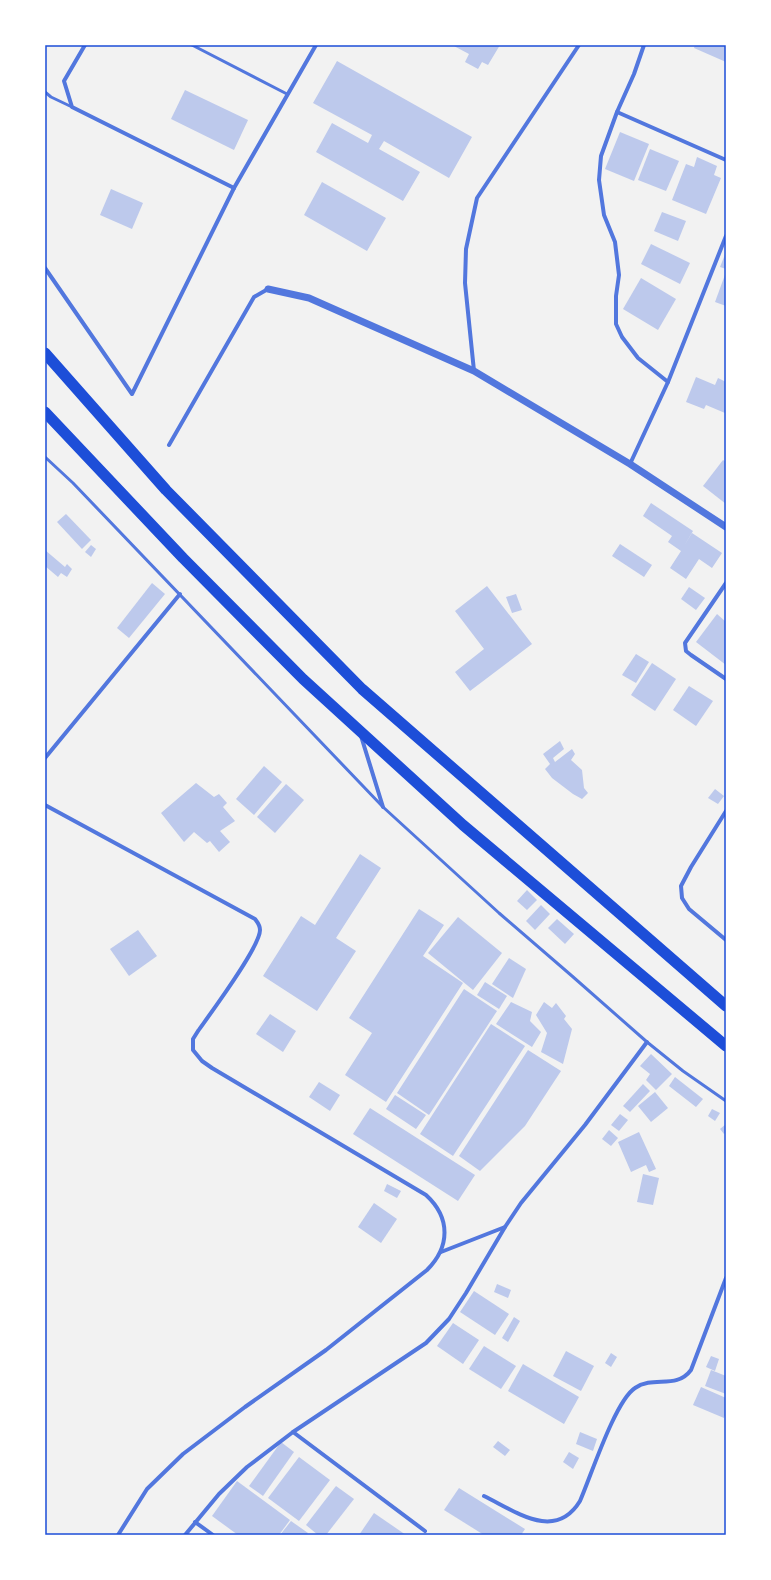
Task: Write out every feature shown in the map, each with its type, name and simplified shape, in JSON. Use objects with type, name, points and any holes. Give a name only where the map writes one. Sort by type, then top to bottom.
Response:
[{"type":"highway","points":[[45,353],[166,490],[362,689],[726,1006]]},
{"type":"highway","points":[[45,412],[188,564],[303,679],[463,825],[726,1046]]},
{"type":"street","points":[[85,45],[64,81],[72,107],[185,165],[234,188]]},
{"type":"street","points":[[45,268],[132,394],[234,188],[316,45]]},
{"type":"street","points":[[474,372],[466,283],[466,250],[477,198],[579,45]]},
{"type":"street","points":[[644,45],[601,156],[599,180],[604,214],[615,242],[620,275],[616,296],[616,324],[622,338],[630,350],[643,363],[668,382]]},
{"type":"street","points":[[617,112],[726,160]]},
{"type":"street","points":[[630,464],[668,382],[726,236]]},
{"type":"street","points":[[169,445],[254,297],[268,288],[309,298],[474,372],[630,464],[726,527]]},
{"type":"street","points":[[726,583],[685,643],[686,651],[726,679]]},
{"type":"street","points":[[45,758],[180,594]]},
{"type":"street","points":[[359,730],[383,807]]},
{"type":"street","points":[[45,804],[255,919],[259,924],[260,929],[258,938],[233,980],[198,1031],[194,1039],[193,1050],[202,1061],[212,1068],[426,1195],[438,1208],[442,1218],[444,1238],[438,1258],[427,1270],[326,1350],[245,1407],[182,1454],[147,1489],[118,1535]]},
{"type":"street","points":[[726,811],[691,867],[681,886],[682,898],[689,909],[726,940]]},
{"type":"street","points":[[185,1535],[234,1478],[293,1432],[398,1363],[426,1343],[438,1332],[449,1320],[466,1294],[505,1227],[521,1203],[585,1125],[647,1042]]},
{"type":"street","points":[[441,1252],[505,1227]]},
{"type":"street","points":[[484,1496],[532,1520],[554,1521],[568,1516],[575,1510],[616,1413],[629,1393],[644,1384],[653,1381],[665,1382],[681,1379],[691,1370],[726,1278]]},
{"type":"street","points":[[293,1432],[425,1531]]},
{"type":"street","points":[[195,1522],[213,1535]]},
{"type":"lane","points":[[192,45],[287,94]]},
{"type":"lane","points":[[45,92],[51,97],[72,107]]},
{"type":"lane","points":[[45,457],[73,483],[383,807],[498,913],[647,1042],[683,1071],[726,1101]]},
{"type":"building","points":[[452,45],[500,45],[488,65],[482,62],[478,69],[465,62],[469,54]]},
{"type":"building","points":[[695,45],[726,45],[726,62],[694,48]]},
{"type":"building","points":[[337,61],[472,137],[449,178],[384,141],[379,149],[420,172],[403,201],[316,152],[332,123],[368,143],[372,135],[313,103]]},
{"type":"building","points":[[185,90],[248,120],[234,150],[171,119]]},
{"type":"building","points":[[620,132],[649,144],[634,181],[605,169]]},
{"type":"building","points":[[650,149],[679,161],[666,191],[638,180]]},
{"type":"building","points":[[697,157],[717,166],[714,175],[721,178],[706,214],[672,200],[686,164],[694,167]]},
{"type":"building","points":[[322,182],[386,218],[367,251],[304,215]]},
{"type":"building","points":[[111,189],[143,203],[132,229],[100,215]]},
{"type":"building","points":[[662,212],[686,221],[678,241],[654,231]]},
{"type":"building","points":[[651,244],[690,263],[680,284],[641,264]]},
{"type":"building","points":[[726,252],[726,269],[720,267]]},
{"type":"building","points":[[726,272],[726,306],[715,302]]},
{"type":"building","points":[[641,278],[676,299],[658,330],[623,309]]},
{"type":"building","points":[[696,377],[715,385],[718,378],[726,382],[725,413],[706,405],[704,409],[686,402]]},
{"type":"building","points":[[723,460],[726,462],[726,504],[703,486]]},
{"type":"building","points":[[651,503],[693,531],[684,546],[692,533],[722,553],[712,568],[699,559],[686,579],[670,568],[681,551],[668,542],[672,536],[643,516]]},
{"type":"building","points":[[66,514],[91,540],[82,549],[57,522]]},
{"type":"building","points":[[620,544],[652,565],[644,577],[612,556]]},
{"type":"building","points":[[91,545],[96,549],[91,557],[85,552]]},
{"type":"building","points":[[45,550],[65,567],[67,564],[72,569],[67,577],[61,573],[58,577],[45,566]]},
{"type":"building","points":[[152,583],[165,594],[129,638],[117,628]]},
{"type":"building","points":[[487,586],[532,644],[470,691],[455,672],[484,649],[455,611]]},
{"type":"building","points":[[689,587],[705,598],[696,610],[681,599]]},
{"type":"building","points":[[516,594],[522,610],[512,613],[506,597]]},
{"type":"building","points":[[717,614],[726,622],[726,665],[696,642]]},
{"type":"building","points":[[636,654],[649,662],[636,683],[622,675]]},
{"type":"building","points":[[652,663],[676,679],[655,711],[631,695]]},
{"type":"building","points":[[689,686],[713,701],[696,726],[673,710]]},
{"type":"building","points":[[560,741],[564,749],[553,758],[555,762],[572,749],[575,754],[571,760],[582,770],[584,788],[588,793],[582,799],[552,778],[545,769],[550,764],[543,754]]},
{"type":"building","points":[[264,766],[282,782],[254,815],[236,799]]},
{"type":"building","points":[[196,783],[214,797],[219,794],[227,803],[223,807],[235,821],[220,831],[230,842],[219,852],[210,841],[207,843],[194,832],[184,842],[161,813]]},
{"type":"building","points":[[286,784],[304,800],[275,833],[257,817]]},
{"type":"building","points":[[715,789],[724,796],[718,804],[708,798]]},
{"type":"building","points":[[360,854],[381,868],[336,938],[356,951],[317,1011],[263,976],[301,916],[315,925]]},
{"type":"building","points":[[527,890],[537,900],[527,910],[517,901]]},
{"type":"building","points":[[541,905],[550,914],[535,930],[526,921]]},
{"type":"building","points":[[419,909],[444,925],[423,956],[463,983],[386,1102],[345,1075],[372,1033],[349,1018]]},
{"type":"building","points":[[458,917],[502,953],[473,990],[428,953]]},
{"type":"building","points":[[557,919],[574,934],[565,944],[548,928]]},
{"type":"building","points":[[138,930],[157,956],[129,976],[110,949]]},
{"type":"building","points":[[509,958],[526,969],[513,998],[492,984]]},
{"type":"building","points":[[485,982],[507,996],[499,1009],[477,995]]},
{"type":"building","points":[[464,989],[497,1011],[429,1115],[397,1093]]},
{"type":"building","points":[[511,1002],[532,1012],[530,1021],[541,1032],[532,1047],[496,1024]]},
{"type":"building","points":[[544,1002],[552,1008],[556,1003],[566,1016],[564,1019],[572,1029],[563,1064],[541,1052],[547,1033],[536,1015]]},
{"type":"building","points":[[270,1014],[296,1031],[283,1052],[256,1034]]},
{"type":"building","points":[[491,1024],[525,1046],[453,1156],[420,1134]]},
{"type":"building","points":[[528,1050],[561,1071],[525,1126],[480,1171],[459,1156]]},
{"type":"building","points":[[651,1054],[672,1074],[656,1090],[646,1080],[650,1074],[640,1066]]},
{"type":"building","points":[[675,1077],[703,1099],[696,1107],[669,1086]]},
{"type":"building","points":[[319,1082],[340,1095],[330,1111],[309,1097]]},
{"type":"building","points":[[643,1084],[650,1091],[630,1112],[623,1106]]},
{"type":"building","points":[[655,1092],[668,1108],[651,1122],[638,1106]]},
{"type":"building","points":[[395,1095],[426,1115],[416,1129],[386,1109]]},
{"type":"building","points":[[370,1108],[475,1175],[458,1201],[353,1134]]},
{"type":"building","points":[[712,1109],[720,1113],[715,1121],[708,1116]]},
{"type":"building","points":[[620,1114],[628,1120],[619,1131],[611,1125]]},
{"type":"building","points":[[726,1124],[726,1132],[724,1134],[720,1129]]},
{"type":"building","points":[[609,1130],[618,1138],[611,1146],[602,1139]]},
{"type":"building","points":[[639,1132],[656,1169],[649,1172],[646,1165],[631,1172],[618,1142]]},
{"type":"building","points":[[643,1174],[659,1178],[653,1205],[637,1202]]},
{"type":"building","points":[[387,1184],[401,1191],[397,1198],[384,1191]]},
{"type":"building","points":[[374,1203],[397,1219],[381,1243],[358,1227]]},
{"type":"building","points":[[497,1284],[511,1290],[508,1298],[494,1292]]},
{"type":"building","points":[[474,1291],[509,1314],[495,1335],[460,1312]]},
{"type":"building","points":[[514,1317],[520,1321],[508,1342],[502,1338]]},
{"type":"building","points":[[453,1323],[479,1340],[463,1364],[437,1346]]},
{"type":"building","points":[[484,1346],[516,1366],[501,1389],[469,1369]]},
{"type":"building","points":[[566,1351],[594,1366],[581,1391],[553,1376]]},
{"type":"building","points":[[611,1353],[617,1357],[611,1367],[605,1363]]},
{"type":"building","points":[[711,1356],[719,1359],[715,1371],[706,1367]]},
{"type":"building","points":[[523,1364],[579,1397],[564,1424],[508,1391]]},
{"type":"building","points":[[711,1370],[726,1376],[726,1394],[705,1386]]},
{"type":"building","points":[[701,1387],[726,1398],[726,1413],[724,1418],[693,1405]]},
{"type":"building","points":[[580,1432],[597,1439],[593,1451],[576,1444]]},
{"type":"building","points":[[498,1441],[510,1450],[505,1456],[493,1447]]},
{"type":"building","points":[[281,1442],[294,1452],[263,1496],[249,1486]]},
{"type":"building","points":[[569,1452],[579,1458],[573,1469],[563,1462]]},
{"type":"building","points":[[299,1457],[330,1480],[299,1521],[268,1498]]},
{"type":"building","points":[[237,1481],[290,1520],[279,1535],[238,1535],[212,1516]]},
{"type":"building","points":[[336,1486],[354,1499],[326,1535],[318,1535],[306,1525]]},
{"type":"building","points":[[459,1488],[525,1529],[521,1535],[484,1535],[444,1510]]},
{"type":"building","points":[[374,1513],[406,1535],[359,1535]]},
{"type":"building","points":[[291,1521],[308,1533],[306,1535],[280,1535]]}]
